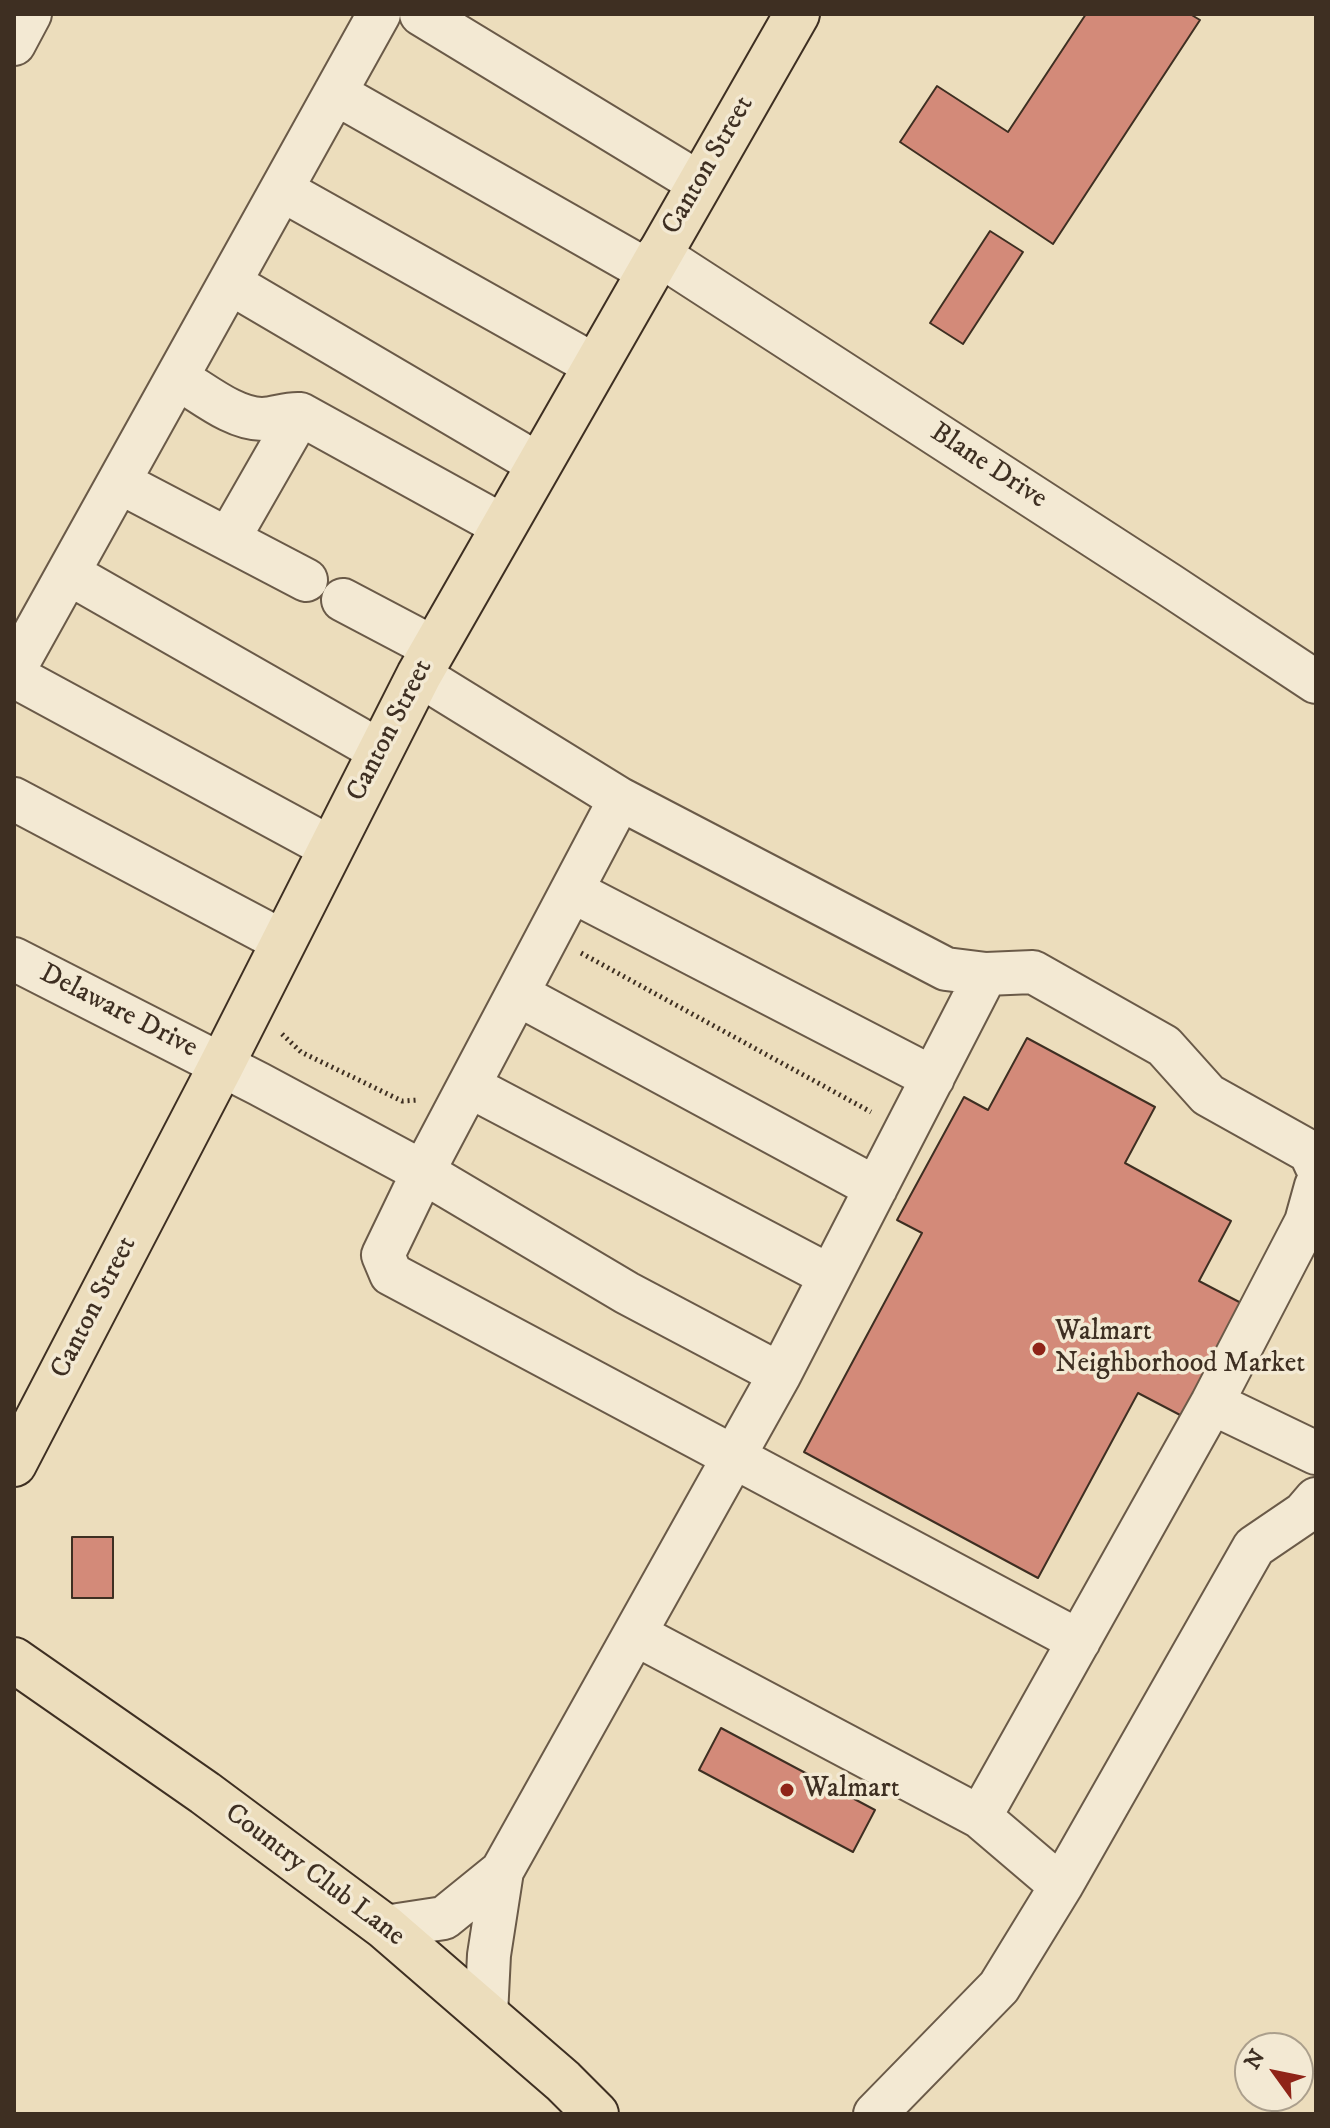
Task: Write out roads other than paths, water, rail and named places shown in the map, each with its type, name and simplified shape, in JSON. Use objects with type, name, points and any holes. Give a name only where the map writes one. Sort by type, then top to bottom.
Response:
[{"type":"main road","name":"Canton Street","points":[[14,1464],[426,662],[797,14]]},
{"type":"main road","name":"Country Club Lane","points":[[14,1660],[205,1793],[385,1927],[563,2081],[596,2114]]},
{"type":"street","points":[[14,44],[30,14]]},
{"type":"street","points":[[331,848],[14,673],[379,14]]},
{"type":"street","points":[[421,14],[699,183]]},
{"type":"street","name":"Blane Drive","points":[[335,93],[653,262],[1155,575],[1316,682]]},
{"type":"street","points":[[282,190],[594,365]]},
{"type":"street","points":[[230,283],[538,464]]},
{"type":"street","points":[[177,378],[244,417],[265,419],[289,413],[300,414],[503,526]]},
{"type":"street","points":[[229,538],[300,414]]},
{"type":"street","points":[[119,482],[306,580]]},
{"type":"street","points":[[68,573],[380,751]]},
{"type":"street","points":[[343,600],[620,799],[946,969],[986,974],[1033,972],[1164,1046],[1208,1095],[1310,1152],[1316,1165]]},
{"type":"street","points":[[14,799],[284,942]]},
{"type":"street","points":[[620,799],[423,1172],[383,1255],[391,1274],[1079,1641]]},
{"type":"street","points":[[572,891],[933,1078]]},
{"type":"street","name":"Delaware Drive","points":[[14,959],[423,1172],[627,1293],[780,1374]]},
{"type":"street","points":[[486,2015],[489,1955],[502,1871],[780,1374],[986,974]]},
{"type":"street","points":[[517,994],[876,1188]]},
{"type":"street","points":[[469,1086],[830,1276]]},
{"type":"street","points":[[980,1817],[1212,1403],[1306,1222],[1316,1186]]},
{"type":"street","points":[[1212,1403],[1316,1453]]},
{"type":"street","points":[[875,2114],[999,1987],[1061,1886],[1254,1547],[1304,1513],[1316,1499]]},
{"type":"street","points":[[635,1634],[980,1817],[1061,1886]]},
{"type":"street","points":[[385,1927],[444,1918],[502,1871]]},
{"type":"place","name":"Walmart Neighborhood Market","points":[[1039,1349]]},
{"type":"place","name":"Walmart","points":[[787,1790]]}]
